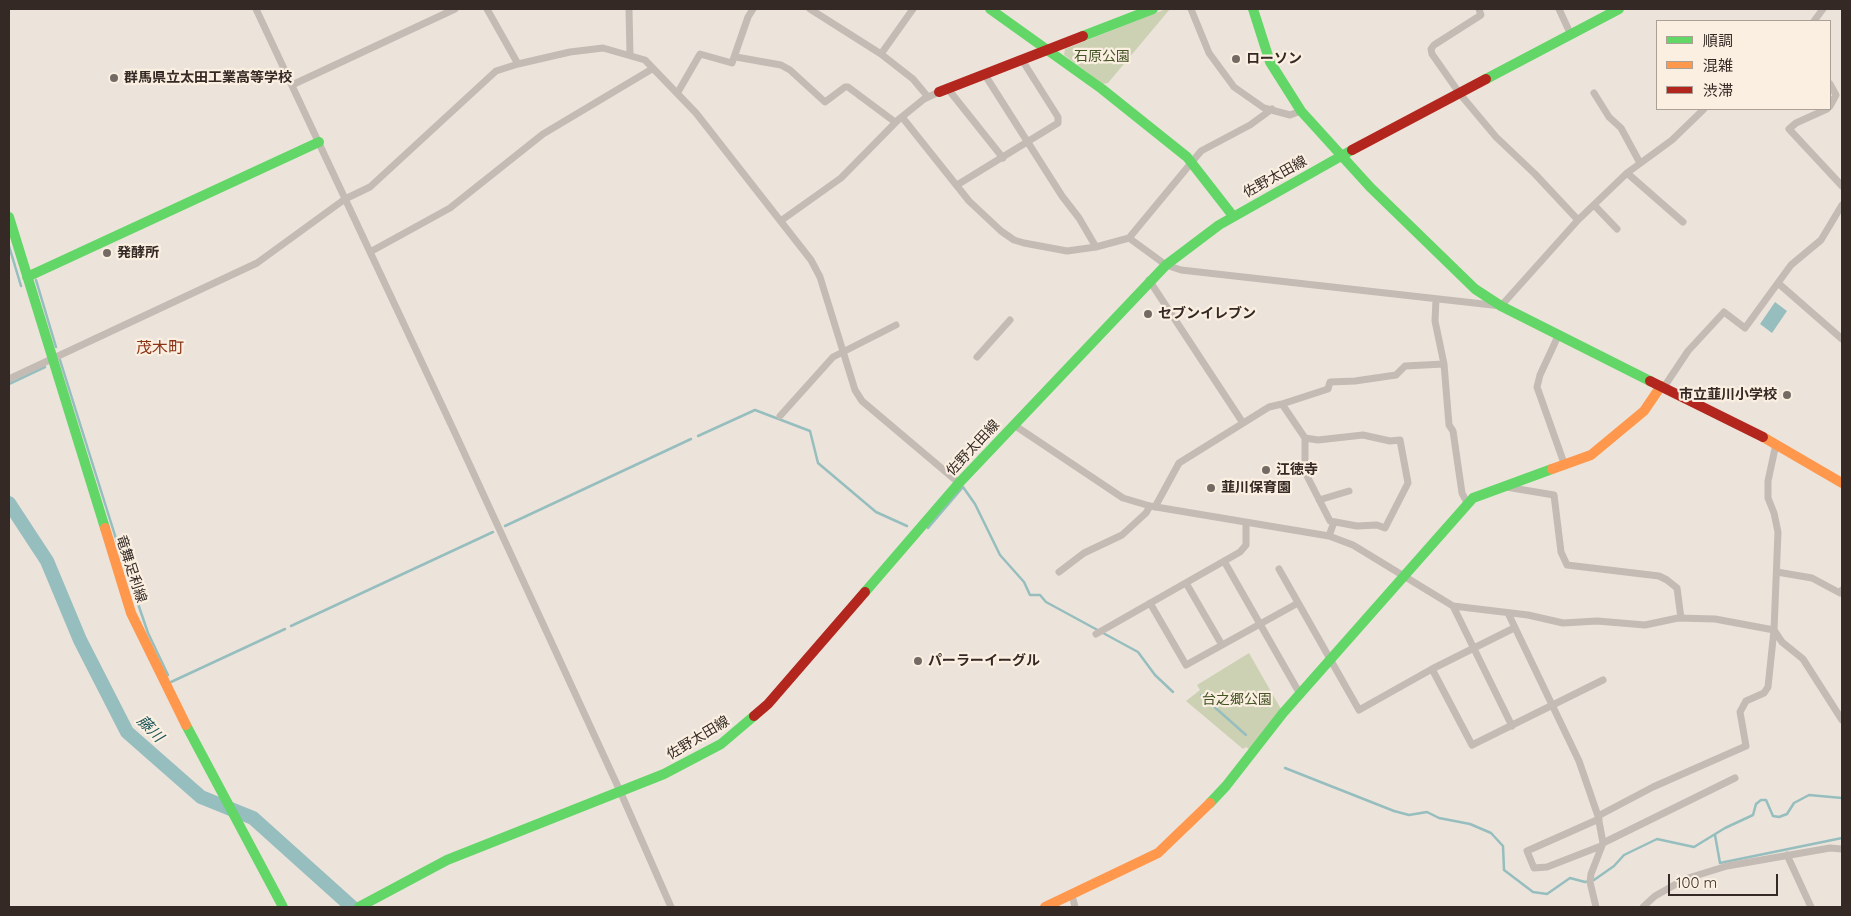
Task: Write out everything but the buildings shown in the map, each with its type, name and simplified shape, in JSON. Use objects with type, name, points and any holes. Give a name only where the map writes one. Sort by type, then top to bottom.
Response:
[{"type":"street","points":[[256,9],[620,792],[671,907]]},
{"type":"street","points":[[292,85],[454,9]]},
{"type":"street","points":[[487,9],[518,64]]},
{"type":"street","points":[[628,9],[630,55]]},
{"type":"street","points":[[678,92],[700,54],[732,63],[748,17],[753,9]]},
{"type":"street","points":[[810,9],[881,54],[912,79],[928,97]]},
{"type":"street","points":[[881,54],[913,9]]},
{"type":"street","points":[[990,9],[1105,91],[1192,162],[1233,216]]},
{"type":"street","points":[[782,220],[841,178],[895,122],[928,97],[1153,9]]},
{"type":"street","points":[[1191,9],[1209,53],[1230,82],[1258,105],[1290,115],[1301,111]]},
{"type":"street","points":[[1253,9],[1270,62],[1301,111],[1370,187],[1475,289],[1500,306],[1776,444],[1842,483]]},
{"type":"street","points":[[1479,9],[1481,16],[1452,32],[1431,49],[1432,54],[1460,94],[1496,137],[1578,220]]},
{"type":"street","points":[[1559,9],[1571,35]]},
{"type":"street","name":"佐野太田線","points":[[359,907],[447,860],[620,792],[695,759],[721,744],[750,721],[802,666],[958,483],[1149,280],[1166,265],[1200,238],[1233,216],[1342,155],[1619,9]]},
{"type":"street","points":[[1815,20],[1823,9]]},
{"type":"street","points":[[9,378],[257,263],[345,199],[370,187],[391,170],[496,71],[518,64],[590,49],[604,48],[645,60],[652,69],[678,92],[782,220],[811,260],[820,277],[855,390],[862,401],[958,483]]},
{"type":"street","points":[[736,56],[781,65],[790,70],[825,102],[845,87],[848,87],[895,122]]},
{"type":"street","points":[[957,185],[1056,125],[1059,120],[1022,60]]},
{"type":"street","points":[[370,252],[450,208],[543,134],[652,69]]},
{"type":"street","points":[[985,75],[1096,247]]},
{"type":"street","points":[[1831,86],[1836,95],[1831,105]]},
{"type":"street","points":[[944,91],[1003,158]]},
{"type":"street","points":[[1594,93],[1609,117],[1621,128],[1640,163]]},
{"type":"street","points":[[902,117],[969,201],[1001,231],[1014,240],[1067,251],[1096,247],[1129,238],[1192,162],[1208,146],[1250,125],[1272,109]]},
{"type":"street","points":[[1500,306],[1578,220],[1627,173],[1672,140],[1703,110]]},
{"type":"street","points":[[1825,110],[1796,123],[1789,129],[1842,186]]},
{"type":"street","points":[[28,278],[319,142]]},
{"type":"street","points":[[1627,173],[1683,222]]},
{"type":"street","points":[[1594,205],[1617,229]]},
{"type":"street","points":[[1045,907],[1158,853],[1170,843],[1226,786],[1300,694],[1472,498],[1501,486],[1565,466],[1591,455],[1638,417],[1688,350],[1724,312],[1745,328],[1791,265],[1821,240],[1842,205]]},
{"type":"street","name":"竜舞足利線","points":[[9,217],[131,613],[163,681],[283,907]]},
{"type":"street","points":[[1129,238],[1166,265],[1181,270],[1500,306]]},
{"type":"street","points":[[1149,280],[1243,423]]},
{"type":"street","points":[[1778,283],[1842,339]]},
{"type":"street","points":[[1436,299],[1435,320],[1444,364],[1449,425],[1453,431],[1462,493],[1467,503]]},
{"type":"street","points":[[977,357],[1010,320]]},
{"type":"street","points":[[780,416],[833,357],[896,325]]},
{"type":"street","points":[[1559,334],[1540,375],[1537,387],[1565,466]]},
{"type":"street","points":[[1060,572],[1084,553],[1122,536],[1152,507],[1179,463],[1269,407],[1328,389],[1330,382],[1355,381],[1396,375],[1405,366],[1444,364]]},
{"type":"street","points":[[1282,404],[1305,438],[1305,472],[1330,521],[1357,526],[1377,525],[1385,528],[1408,483],[1400,440],[1390,441],[1363,435],[1318,440],[1305,438]]},
{"type":"street","points":[[1014,425],[1123,498],[1152,507],[1330,536],[1353,545],[1453,606],[1528,614],[1563,623],[1596,621],[1645,625],[1681,618],[1715,619],[1774,630],[1782,642],[1802,660],[1842,720]]},
{"type":"street","points":[[1735,778],[1602,844],[1547,867],[1534,868],[1527,851],[1598,818],[1653,786],[1746,746],[1740,712],[1746,701],[1764,693],[1768,687],[1774,630],[1778,572],[1778,525],[1768,498],[1768,481],[1776,444]]},
{"type":"street","points":[[1501,486],[1554,495],[1561,552],[1567,565],[1659,576],[1677,588],[1681,618]]},
{"type":"street","points":[[1319,500],[1350,491]]},
{"type":"street","points":[[1099,632],[1240,552],[1246,545],[1246,522]]},
{"type":"street","points":[[1330,536],[1334,522]]},
{"type":"street","points":[[1224,561],[1300,694]]},
{"type":"street","points":[[1279,569],[1359,710],[1432,669],[1514,628]]},
{"type":"street","points":[[1778,572],[1812,578],[1840,593],[1842,590]]},
{"type":"street","points":[[1186,583],[1222,645]]},
{"type":"street","points":[[1150,603],[1186,666],[1298,603]]},
{"type":"street","points":[[1453,606],[1512,726]]},
{"type":"street","points":[[1508,612],[1579,761],[1598,818],[1602,844],[1590,882],[1596,907]]},
{"type":"street","points":[[1432,669],[1472,745],[1603,680]]},
{"type":"street","points":[[1643,907],[1655,896],[1685,879],[1727,866],[1830,848],[1842,849]]},
{"type":"street","points":[[1787,855],[1811,907]]},
{"type":"street","points":[[1072,895],[1074,907]]},
{"type":"green space","name":"石原公園","points":[[1170,9],[1108,83],[1103,84],[1064,55],[1065,49]]},
{"type":"green space","name":"台之郷公園","points":[[1249,653],[1281,709],[1249,749],[1246,747],[1243,749],[1186,701],[1200,690],[1197,685]]},
{"type":"water","points":[[1775,302],[1787,311],[1772,333],[1760,324]]},
{"type":"waterway","points":[[9,246],[21,286]]},
{"type":"waterway","points":[[36,280],[56,347]]},
{"type":"waterway","points":[[60,360],[118,545],[148,633],[168,675]]},
{"type":"waterway","points":[[9,384],[45,367]]},
{"type":"waterway","points":[[698,436],[755,410],[810,431],[818,463],[876,512],[907,526]]},
{"type":"waterway","points":[[505,526],[691,439]]},
{"type":"waterway","points":[[928,528],[963,487],[975,504],[1000,555],[1024,582],[1030,595],[1040,595],[1046,602],[1138,652],[1155,675],[1173,692]]},
{"type":"waterway","name":"藤川","points":[[9,503],[47,561],[80,640],[127,732],[201,797],[253,818],[352,907]]},
{"type":"waterway","points":[[291,626],[493,532]]},
{"type":"waterway","points":[[171,682],[285,629]]},
{"type":"waterway","points":[[1201,695],[1246,735]]},
{"type":"waterway","points":[[1285,768],[1394,811],[1409,815],[1427,812],[1439,818],[1470,824],[1491,833],[1503,846],[1504,870],[1533,892],[1547,894],[1570,878],[1585,882],[1594,880],[1614,866],[1624,855],[1657,839],[1694,847],[1725,828],[1753,815],[1756,804],[1761,800],[1766,800],[1773,816],[1779,817],[1787,814],[1794,803],[1809,795],[1842,798]]},
{"type":"waterway","points":[[1715,835],[1720,863],[1842,838]]},
{"type":"traffic: fast","points":[[990,9],[1102,89],[1187,157],[1233,216]]},
{"type":"traffic: fast","points":[[1083,36],[1153,9]]},
{"type":"traffic: fast","points":[[1253,9],[1270,62],[1301,111],[1370,187],[1475,289],[1501,306],[1650,381]]},
{"type":"traffic: fast","points":[[1486,79],[1619,9]]},
{"type":"traffic: fast","points":[[27,277],[319,142]]},
{"type":"traffic: fast","points":[[865,592],[959,483],[1166,265],[1219,225],[1352,150]]},
{"type":"traffic: fast","points":[[9,217],[105,528]]},
{"type":"traffic: fast","points":[[1210,803],[1226,786],[1283,713],[1473,498],[1552,469]]},
{"type":"traffic: fast","points":[[359,907],[447,860],[664,774],[721,744],[754,716]]},
{"type":"traffic: fast","points":[[186,725],[283,907]]},
{"type":"traffic: slow","points":[[1552,469],[1591,455],[1644,411],[1661,386]]},
{"type":"traffic: slow","points":[[1763,437],[1842,483]]},
{"type":"traffic: slow","points":[[105,528],[131,613],[186,725]]},
{"type":"traffic: slow","points":[[1045,907],[1158,853],[1210,803]]},
{"type":"traffic: jam","points":[[939,92],[1083,36]]},
{"type":"traffic: jam","points":[[1352,150],[1486,79]]},
{"type":"traffic: jam","points":[[1650,381],[1763,437]]},
{"type":"traffic: jam","points":[[754,716],[768,704],[865,592]]},
{"type":"place","name":"ローソン","points":[[1236,59]]},
{"type":"place","name":"群馬県立太田工業高等学校","points":[[114,78]]},
{"type":"place","name":"発酵所","points":[[107,253]]},
{"type":"place","name":"セブンイレブン","points":[[1148,314]]},
{"type":"place","name":"市立韮川小学校","points":[[1787,395]]},
{"type":"place","name":"江徳寺","points":[[1266,470]]},
{"type":"place","name":"韮川保育園","points":[[1211,488]]},
{"type":"place","name":"パーラーイーグル","points":[[918,661]]},
{"type":"district","name":"茂木町","points":[[160,348]]}]
